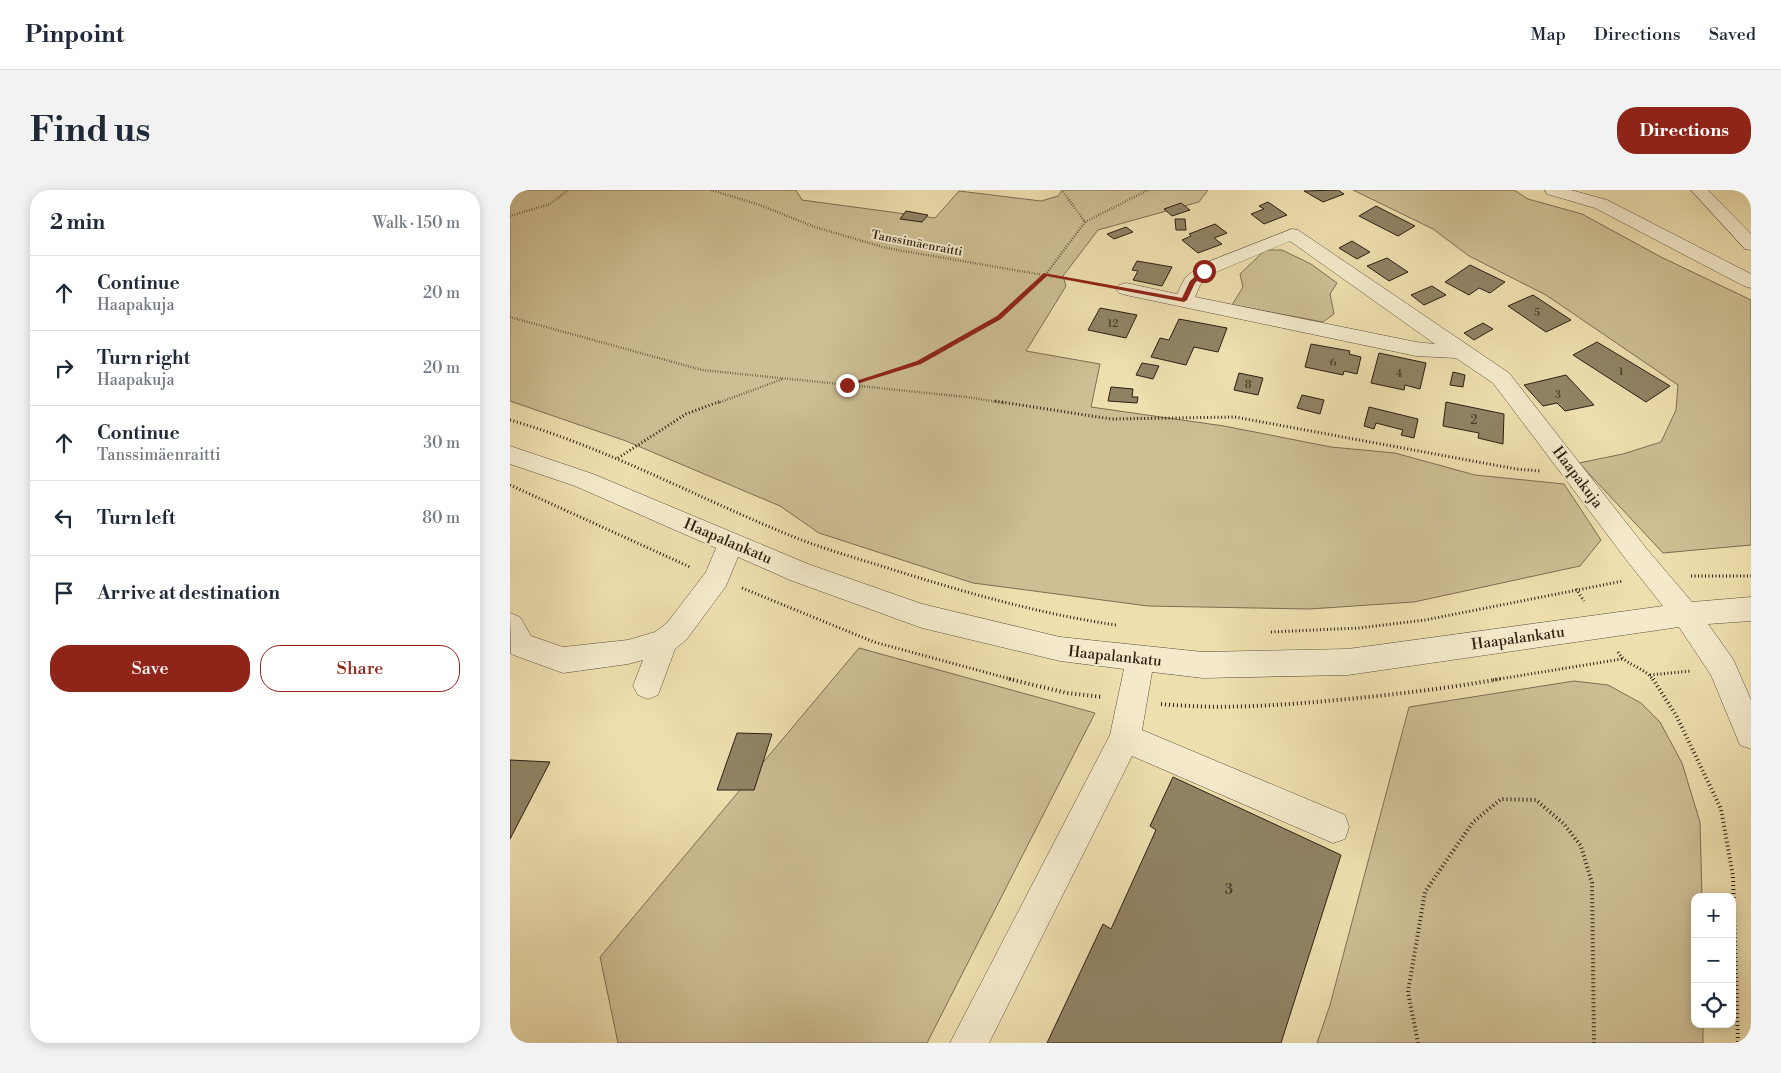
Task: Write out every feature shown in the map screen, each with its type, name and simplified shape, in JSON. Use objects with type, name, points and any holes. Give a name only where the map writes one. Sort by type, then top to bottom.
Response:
[{"type":"street","points":[[1553,190],[1601,204],[1751,282]]},
{"type":"street","points":[[1700,190],[1751,245]]},
{"type":"street","name":"Haapakuja","points":[[1184,300],[1192,282],[1207,269],[1292,234],[1501,378],[1654,576],[1686,614],[1723,668],[1751,735]]},
{"type":"street","name":"Haapakuja","points":[[1126,290],[1184,300],[1416,350],[1461,352]]},
{"type":"street","name":"Haapalankatu","points":[[510,455],[584,480],[799,572],[922,616],[1060,649],[1204,665],[1348,662],[1686,614],[1751,609]]},
{"type":"street","points":[[510,625],[521,645],[563,660],[628,652],[664,642],[677,631],[717,578],[731,542]]},
{"type":"street","points":[[648,686],[664,642]]},
{"type":"street","points":[[969,1043],[1125,738],[1140,658]]},
{"type":"street","points":[[1125,738],[1333,827]]},
{"type":"path","points":[[510,216],[550,204],[568,190]]},
{"type":"path","name":"Tanssimäenraitti","points":[[710,190],[757,204],[815,227],[886,248],[1046,274],[1126,290]]},
{"type":"path","points":[[1062,190],[1086,222]]},
{"type":"path","points":[[847,385],[919,363],[999,317],[1046,274],[1086,222],[1148,190]]},
{"type":"path","points":[[510,317],[549,326],[702,370],[967,397],[1111,418],[1235,417],[1516,469],[1576,474]]},
{"type":"path","points":[[618,459],[686,414],[783,378]]},
{"type":"path","points":[[510,420],[537,427],[618,459],[800,539],[959,592],[1080,620],[1119,625]]},
{"type":"path","points":[[1265,633],[1322,630],[1446,617],[1576,589],[1654,576],[1751,576]]},
{"type":"path","points":[[1576,589],[1622,659],[1650,675],[1677,717],[1721,809],[1733,876],[1738,1043]]},
{"type":"path","points":[[1418,1043],[1408,992],[1425,892],[1473,822],[1501,799],[1536,800],[1564,824],[1581,846],[1592,883],[1594,1043]]},
{"type":"shaded area","points":[[510,190],[796,190],[802,200],[935,218],[959,191],[1041,201],[1058,196],[1062,190],[1208,190],[1199,202],[1098,230],[1063,276],[1066,286],[1026,351],[1100,364],[1091,407],[1224,426],[1331,447],[1395,453],[1475,475],[1564,484],[1601,540],[1580,566],[1414,602],[1309,609],[1148,606],[973,583],[819,533],[780,506],[626,441],[510,401]]},
{"type":"shaded area","points":[[1353,190],[1514,190],[1528,199],[1582,214],[1661,257],[1751,300],[1751,545],[1663,553],[1579,463],[1623,454],[1661,442],[1676,410],[1678,385],[1546,295],[1469,256],[1433,229]]},
{"type":"shaded area","points":[[1265,250],[1282,250],[1311,264],[1337,283],[1330,294],[1334,314],[1323,322],[1232,305],[1243,287],[1240,274]]},
{"type":"shaded area","points":[[859,648],[1095,713],[927,1043],[618,1043],[600,957]]},
{"type":"shaded area","points":[[1574,681],[1608,685],[1641,703],[1660,722],[1682,763],[1700,822],[1702,893],[1691,893],[1691,1028],[1703,1028],[1703,1043],[1317,1043],[1330,1005],[1409,707]]},
{"type":"building","points":[[1338,190],[1344,194],[1323,202],[1304,191]]},
{"type":"building","points":[[1268,202],[1287,215],[1264,224],[1251,214],[1264,209],[1259,206]]},
{"type":"building","points":[[1181,203],[1190,210],[1172,216],[1164,209]]},
{"type":"building","points":[[1376,206],[1415,226],[1398,236],[1359,216]]},
{"type":"building","points":[[906,211],[928,215],[922,222],[900,219]]},
{"type":"building","points":[[1175,219],[1185,219],[1186,230],[1176,230]]},
{"type":"building","points":[[1215,224],[1227,233],[1214,238],[1222,244],[1198,253],[1182,240],[1191,236],[1189,234]]},
{"type":"building","points":[[1126,227],[1133,232],[1114,239],[1107,234]]},
{"type":"building","points":[[1352,241],[1370,252],[1357,259],[1339,248]]},
{"type":"building","points":[[1387,258],[1408,272],[1389,281],[1367,266]]},
{"type":"building","points":[[1137,261],[1172,267],[1162,286],[1133,280],[1138,271],[1132,270]]},
{"type":"building","points":[[1470,265],[1505,282],[1490,293],[1479,288],[1469,295],[1445,282]]},
{"type":"building","points":[[1432,286],[1446,295],[1424,305],[1411,295]]},
{"type":"building","points":[[1533,295],[1571,320],[1546,332],[1508,306]]},
{"type":"building","points":[[1100,308],[1137,315],[1126,338],[1088,330]]},
{"type":"building","points":[[1179,319],[1227,328],[1218,352],[1194,347],[1186,365],[1151,357],[1160,338],[1169,340]]},
{"type":"building","points":[[1483,323],[1493,329],[1474,340],[1464,333]]},
{"type":"building","points":[[1597,342],[1670,386],[1646,402],[1573,355]]},
{"type":"building","points":[[1311,344],[1350,351],[1349,354],[1361,357],[1357,374],[1344,371],[1343,375],[1305,367]]},
{"type":"building","points":[[1379,353],[1426,363],[1420,389],[1405,385],[1404,390],[1371,383]]},
{"type":"building","points":[[1142,363],[1159,366],[1153,379],[1136,375]]},
{"type":"building","points":[[1453,372],[1465,375],[1463,387],[1450,385]]},
{"type":"building","points":[[1239,373],[1263,378],[1258,395],[1234,390]]},
{"type":"building","points":[[1566,375],[1594,405],[1565,411],[1557,403],[1543,406],[1524,385]]},
{"type":"building","points":[[1111,387],[1133,389],[1132,397],[1138,397],[1137,403],[1108,401]]},
{"type":"building","points":[[1302,395],[1324,400],[1320,414],[1297,408]]},
{"type":"building","points":[[1446,402],[1504,414],[1503,444],[1478,438],[1479,433],[1443,426]]},
{"type":"building","points":[[1369,407],[1418,419],[1414,438],[1401,435],[1403,430],[1376,423],[1374,429],[1364,426]]},
{"type":"building","points":[[737,733],[772,734],[754,790],[717,790]]},
{"type":"building","points":[[510,760],[550,762],[510,839]]},
{"type":"building","points":[[1173,777],[1341,855],[1281,1043],[1047,1043],[1103,924],[1111,929],[1156,830],[1150,826]]},
{"type":"route","points":[[847,385],[919,363],[999,317],[1046,274],[1184,300],[1192,282],[1204,271]]}]
